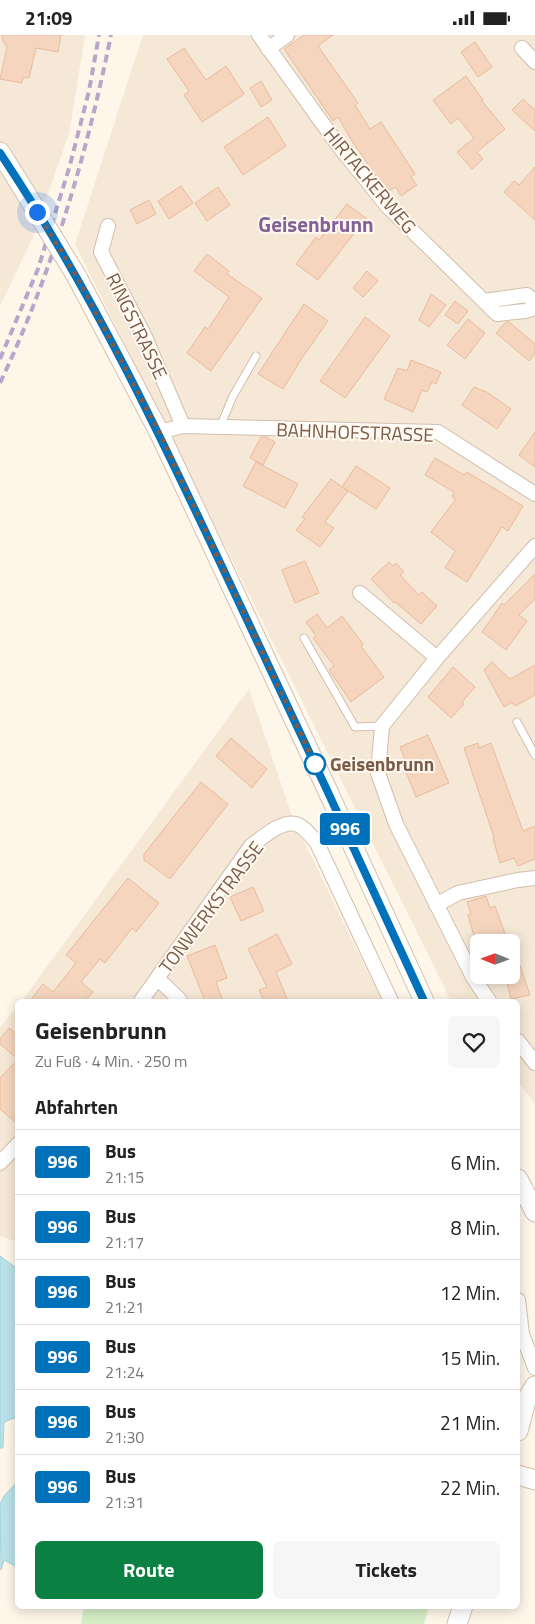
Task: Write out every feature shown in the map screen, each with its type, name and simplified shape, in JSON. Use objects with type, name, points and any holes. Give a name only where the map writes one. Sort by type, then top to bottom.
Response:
[{"type":"main road","points":[[0,152],[77,277],[159,432],[423,999]]},
{"type":"main road","points":[[520,1183],[535,1212]]},
{"type":"main road","points":[[520,1424],[526,1401],[535,1386]]},
{"type":"main road","points":[[520,1476],[535,1480]]},
{"type":"main road","points":[[457,1624],[462,1609]]},
{"type":"street","name":"HIRTACKERWEG","points":[[260,35],[268,49],[338,145],[388,207],[497,314],[525,311],[535,307]]},
{"type":"street","points":[[268,49],[287,35]]},
{"type":"street","points":[[522,48],[535,62]]},
{"type":"street","name":"RINGSTRASSE","points":[[108,226],[101,252],[145,337],[183,426]]},
{"type":"street","points":[[484,301],[527,295],[535,302]]},
{"type":"street","name":"BAHNHOFSTRASSE","points":[[159,432],[183,426],[438,432],[535,494]]},
{"type":"street","points":[[488,999],[473,977],[396,824],[378,773],[382,726],[437,658],[535,546]]},
{"type":"street","points":[[360,593],[437,658]]},
{"type":"street","name":"TONWERKSTRASSE","points":[[143,999],[251,846],[270,831],[296,824],[305,829],[317,843],[391,999]]},
{"type":"street","points":[[436,905],[458,893],[518,879],[535,878]]},
{"type":"street","points":[[158,979],[179,999]]},
{"type":"street","points":[[520,1044],[535,1063]]},
{"type":"street","points":[[0,1163],[15,1147]]},
{"type":"street","points":[[520,1317],[522,1334],[535,1368]]},
{"type":"lane","points":[[220,427],[233,396],[256,356]]},
{"type":"lane","points":[[304,638],[355,727],[382,726]]},
{"type":"lane","points":[[517,722],[535,755]]},
{"type":"shaded area","points":[[0,35],[85,35],[69,134],[32,239],[0,306]]},
{"type":"shaded area","points":[[143,35],[535,35],[535,1104],[520,1085],[520,999],[450,999],[75,244]]},
{"type":"shaded area","points":[[249,689],[293,819],[381,999],[23,999]]},
{"type":"shaded area","points":[[15,1009],[15,1241],[0,1236],[0,1027]]},
{"type":"green space","points":[[84,1609],[428,1609],[424,1624],[81,1624]]},
{"type":"water","points":[[0,1256],[15,1267],[15,1418],[4,1422],[3,1448],[0,1448]]},
{"type":"water","points":[[15,1484],[15,1566],[4,1560],[1,1570],[0,1504],[4,1496]]},
{"type":"building","points":[[2,35],[61,35],[58,52],[36,48],[29,78],[23,77],[22,83],[0,79],[7,47],[3,42]]},
{"type":"building","points":[[304,35],[333,35],[318,46],[358,103],[355,105],[370,129],[381,122],[415,174],[411,177],[417,185],[401,196],[396,187],[387,192],[338,117],[333,121],[284,49]]},
{"type":"building","points":[[475,42],[492,67],[478,77],[461,52]]},
{"type":"building","points":[[184,48],[206,80],[226,66],[244,94],[202,122],[184,95],[189,91],[167,59]]},
{"type":"building","points":[[466,76],[482,101],[505,129],[477,152],[483,159],[472,169],[457,152],[474,138],[458,118],[451,124],[433,100]]},
{"type":"building","points":[[261,81],[272,100],[261,107],[250,88]]},
{"type":"building","points":[[523,99],[535,110],[535,131],[512,110]]},
{"type":"building","points":[[268,117],[286,146],[243,175],[224,147]]},
{"type":"building","points":[[535,167],[535,220],[504,192],[514,181],[519,185]]},
{"type":"building","points":[[181,186],[193,203],[169,219],[158,201]]},
{"type":"building","points":[[218,187],[230,205],[207,221],[195,203]]},
{"type":"building","points":[[149,200],[156,214],[137,224],[130,210]]},
{"type":"building","points":[[347,204],[366,218],[318,280],[296,264],[316,237],[319,240]]},
{"type":"building","points":[[207,254],[229,271],[227,274],[262,298],[211,371],[187,353],[205,327],[208,329],[229,297],[194,271]]},
{"type":"building","points":[[367,271],[378,281],[363,297],[353,288]]},
{"type":"building","points":[[431,294],[446,305],[429,327],[419,320]]},
{"type":"building","points":[[455,301],[468,311],[458,324],[445,315]]},
{"type":"building","points":[[304,304],[328,321],[283,389],[258,374]]},
{"type":"building","points":[[365,317],[390,336],[345,398],[320,381]]},
{"type":"building","points":[[468,319],[485,333],[465,359],[447,345]]},
{"type":"building","points":[[506,322],[509,322],[535,344],[535,353],[529,361],[496,333]]},
{"type":"building","points":[[411,360],[441,372],[436,384],[432,382],[427,392],[422,390],[413,412],[384,399],[398,368],[407,371]]},
{"type":"building","points":[[474,387],[487,392],[511,409],[497,429],[462,405]]},
{"type":"building","points":[[535,432],[535,467],[519,455]]},
{"type":"building","points":[[261,437],[266,437],[275,442],[263,465],[250,458]]},
{"type":"building","points":[[435,458],[464,475],[467,472],[523,506],[508,531],[502,527],[467,582],[445,568],[455,551],[431,532],[456,499],[452,497],[454,492],[425,475]]},
{"type":"building","points":[[256,462],[298,484],[285,508],[243,486]]},
{"type":"building","points":[[356,466],[390,488],[376,509],[342,487]]},
{"type":"building","points":[[331,479],[348,491],[325,522],[334,528],[320,547],[296,530],[305,519],[302,517]]},
{"type":"building","points":[[305,561],[319,593],[295,603],[282,570]]},
{"type":"building","points":[[389,562],[393,566],[396,563],[404,572],[400,575],[419,595],[422,592],[437,606],[421,624],[394,603],[371,579]]},
{"type":"building","points":[[535,574],[535,599],[519,615],[527,621],[506,650],[482,632],[502,603],[504,605]]},
{"type":"building","points":[[317,614],[327,628],[342,616],[384,677],[351,702],[329,670],[334,666],[313,638],[316,636],[306,622]]},
{"type":"building","points":[[492,662],[510,679],[535,665],[535,695],[515,706],[512,702],[504,707],[484,670]]},
{"type":"building","points":[[453,667],[475,687],[462,702],[464,704],[451,718],[428,697]]},
{"type":"building","points":[[428,735],[449,783],[416,797],[406,772],[409,770],[400,747]]},
{"type":"building","points":[[231,738],[267,769],[252,788],[216,756]]},
{"type":"building","points":[[478,743],[479,748],[491,743],[523,831],[535,826],[535,859],[518,866],[514,858],[500,863],[494,837],[464,748]]},
{"type":"building","points":[[201,782],[228,804],[170,879],[144,860],[144,854]]},
{"type":"building","points":[[128,878],[159,903],[136,932],[132,928],[105,963],[100,959],[81,982],[93,992],[87,999],[32,999],[43,984],[53,992],[76,963],[66,955]]},
{"type":"building","points":[[253,887],[264,911],[241,921],[230,897]]},
{"type":"building","points":[[486,896],[490,908],[495,906],[505,934],[473,934],[468,915],[471,914],[467,902]]},
{"type":"building","points":[[277,934],[292,964],[276,972],[287,999],[263,999],[259,990],[267,987],[248,949]]},
{"type":"building","points":[[215,945],[227,978],[216,982],[222,999],[204,999],[187,956]]},
{"type":"building","points":[[520,966],[530,995],[511,999],[507,984],[520,984]]},
{"type":"building","points":[[9,1028],[15,1033],[15,1056],[0,1044],[0,1039]]},
{"type":"building","points":[[15,1062],[15,1122],[0,1109],[0,1078]]},
{"type":"railway","points":[[0,359],[38,269],[70,165],[89,91],[99,35]]},
{"type":"railway","points":[[0,383],[19,341],[52,256],[91,124],[111,35]]},
{"type":"bus line","name":"996","points":[[0,153],[77,277],[159,432],[423,999]]},
{"type":"place","name":"Geisenbrunn","points":[[315,764]]},
{"type":"district","name":"Geisenbrunn","points":[[316,225]]},
{"type":"route","points":[[37,212],[77,277],[159,432],[315,764]]}]
